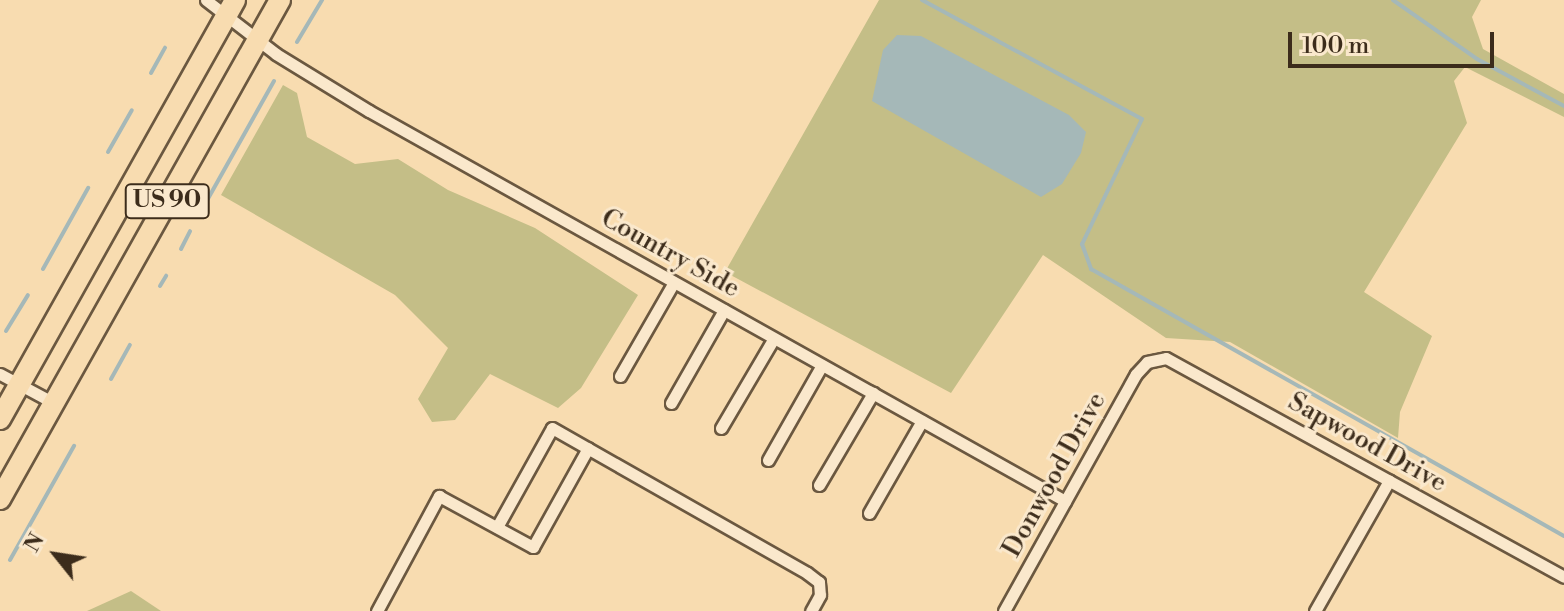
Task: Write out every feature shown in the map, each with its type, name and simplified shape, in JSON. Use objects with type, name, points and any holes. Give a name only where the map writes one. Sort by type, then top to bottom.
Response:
[{"type":"highway","name":"US 90","points":[[0,499],[280,0]]},
{"type":"highway","name":"US 90","points":[[0,419],[231,7]]},
{"type":"street","name":"Country Side","points":[[206,0],[231,7],[258,39],[369,111],[1065,501]]},
{"type":"street","points":[[620,376],[674,282]]},
{"type":"street","points":[[671,403],[724,310]]},
{"type":"street","points":[[721,428],[774,338]]},
{"type":"street","name":"Sapwood Drive","points":[[1147,362],[1180,361],[1564,577]]},
{"type":"street","name":"Donwood Drive","points":[[1004,611],[1147,362]]},
{"type":"street","points":[[768,460],[822,365]]},
{"type":"street","points":[[0,374],[54,403]]},
{"type":"street","points":[[819,485],[873,393]]},
{"type":"street","points":[[869,513],[922,421]]},
{"type":"street","points":[[497,527],[552,428],[807,573],[819,582],[820,595],[811,611]]},
{"type":"street","points":[[377,611],[439,496],[533,547],[588,448]]},
{"type":"street","points":[[1315,611],[1389,481]]},
{"type":"shaded area","points":[[879,0],[1481,0],[1472,17],[1483,49],[1564,94],[1564,117],[1465,67],[1454,81],[1467,123],[1364,292],[1432,336],[1400,412],[1398,438],[1230,342],[1166,338],[1043,255],[951,393],[725,272]]},
{"type":"shaded area","points":[[897,35],[921,36],[1069,115],[1086,132],[1081,153],[1062,184],[1041,197],[872,101],[883,50]]},
{"type":"shaded area","points":[[283,85],[297,93],[307,137],[355,164],[398,159],[448,190],[535,228],[638,295],[581,388],[558,408],[490,374],[455,420],[432,422],[418,399],[448,348],[395,295],[221,195]]},
{"type":"shaded area","points":[[131,591],[161,611],[87,611]]},
{"type":"waterway","points":[[297,42],[322,0]]},
{"type":"waterway","points":[[922,0],[1142,119],[1082,244],[1091,269],[1564,536]]},
{"type":"waterway","points":[[1393,0],[1477,59],[1564,106]]},
{"type":"waterway","points":[[151,73],[165,48]]},
{"type":"waterway","points":[[205,204],[274,81]]},
{"type":"waterway","points":[[108,152],[132,110]]},
{"type":"waterway","points":[[43,269],[88,188]]},
{"type":"waterway","points":[[181,249],[190,231]]},
{"type":"waterway","points":[[160,286],[166,276]]},
{"type":"waterway","points":[[6,331],[28,295]]},
{"type":"waterway","points":[[111,379],[130,345]]},
{"type":"waterway","points":[[10,560],[74,446]]}]
